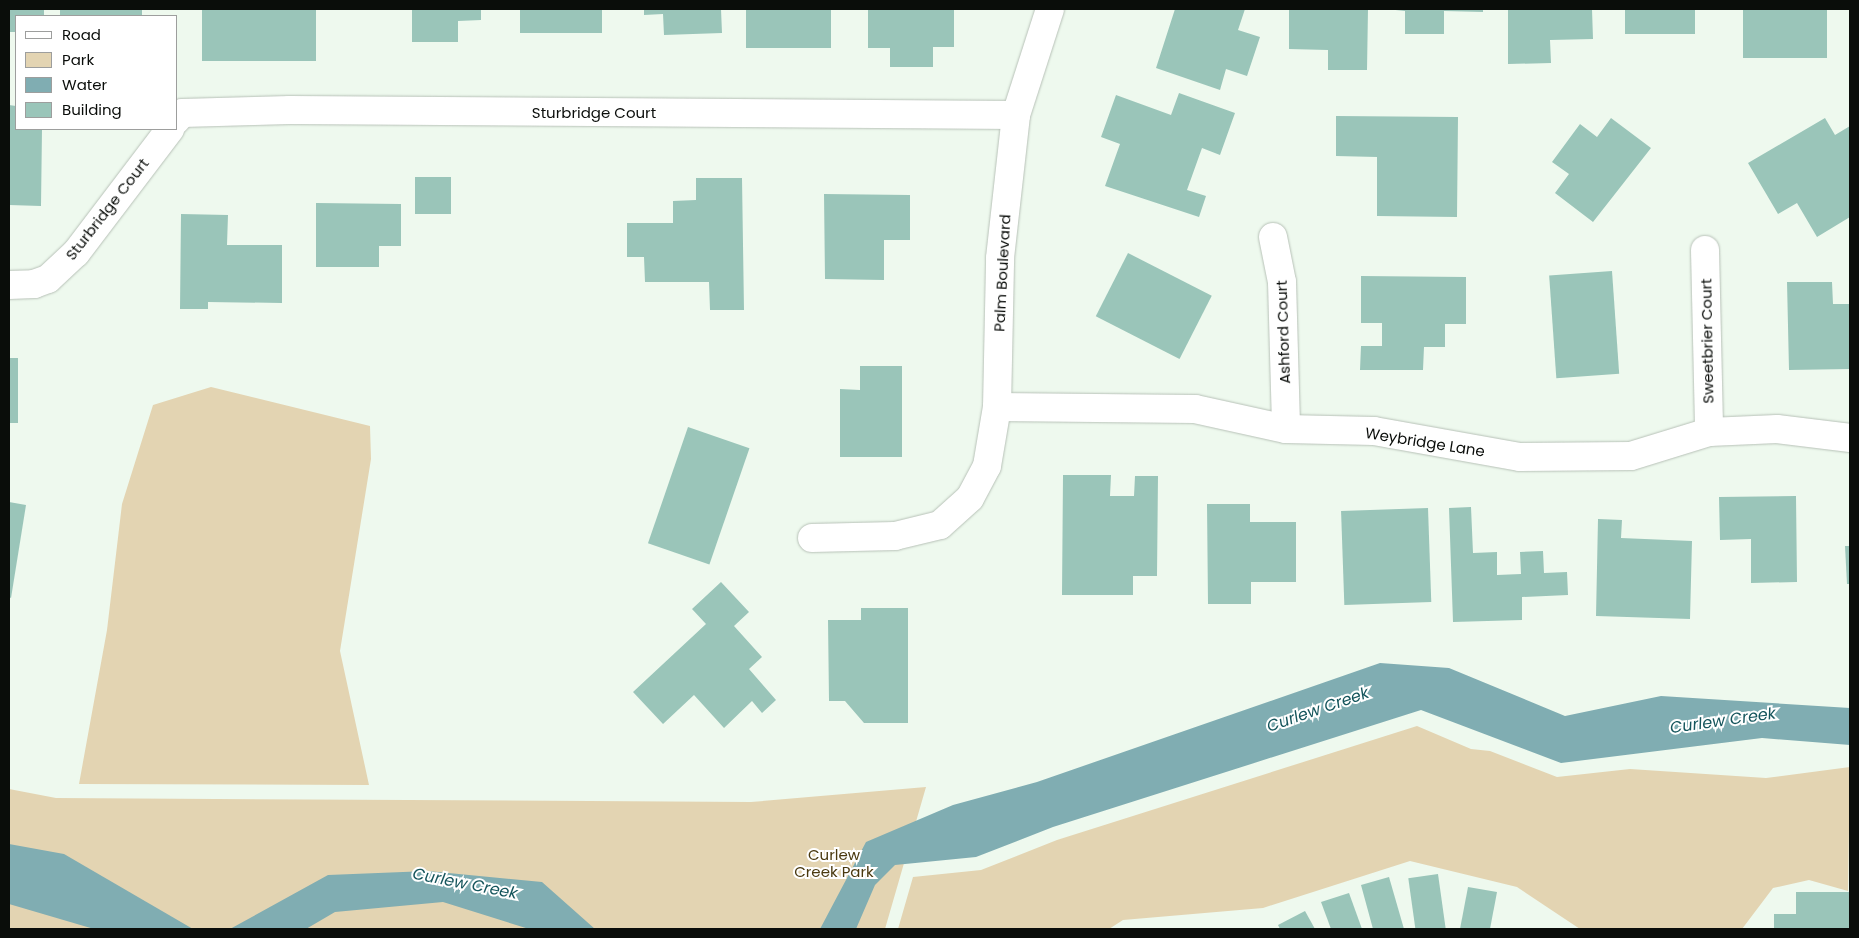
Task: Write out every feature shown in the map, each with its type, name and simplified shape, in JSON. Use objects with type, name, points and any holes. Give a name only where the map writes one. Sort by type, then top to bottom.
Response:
[{"type":"street","name":"Palm Boulevard","points":[[812,538],[895,536],[940,525],[970,498],[987,466],[997,406],[1000,258],[1016,116],[1050,9]]},
{"type":"street","name":"Sturbridge Court","points":[[178,118],[182,113],[290,110],[1016,116]]},
{"type":"street","name":"Sturbridge Court","points":[[9,285],[34,284],[48,279],[76,253],[169,130]]},
{"type":"street","name":"Ashford Court","points":[[1273,236],[1282,282],[1286,429]]},
{"type":"street","name":"Sweetbrier Court","points":[[1706,250],[1709,432]]},
{"type":"street","name":"Weybridge Lane","points":[[997,406],[1195,409],[1286,429],[1374,432],[1520,457],[1632,456],[1709,432],[1777,429],[1850,438]]},
{"type":"green space","points":[[211,387],[370,426],[371,459],[340,651],[369,785],[79,784],[107,630],[122,504],[153,405]]},
{"type":"green space","points":[[1417,726],[1471,749],[1490,751],[1557,777],[1630,769],[1766,778],[1850,767],[1848,891],[1809,880],[1773,888],[1742,929],[1580,929],[1517,887],[1410,861],[1263,908],[1123,920],[1109,929],[898,929],[913,877],[981,870],[1057,840]]},
{"type":"green space","name":"Curlew Creek Park","points":[[926,787],[885,929],[9,929],[9,789],[56,798],[751,802]]},
{"type":"water","name":"Curlew Creek","points":[[1380,663],[1449,668],[1565,716],[1661,696],[1850,708],[1850,745],[1762,738],[1561,763],[1421,710],[1053,827],[976,857],[895,865],[875,885],[856,929],[820,929],[866,842],[953,805],[1037,782]]},
{"type":"water","points":[[9,844],[64,854],[193,929],[94,929],[9,904]]},
{"type":"water","name":"Curlew Creek","points":[[428,871],[542,882],[595,929],[529,929],[443,902],[335,912],[306,929],[230,929],[328,875]]},
{"type":"building","points":[[9,9],[44,9],[44,15],[15,15],[15,32],[9,32]]},
{"type":"building","points":[[60,9],[142,9],[142,15],[60,15]]},
{"type":"building","points":[[202,9],[316,9],[316,61],[202,61]]},
{"type":"building","points":[[412,9],[481,9],[481,20],[458,21],[458,42],[412,42]]},
{"type":"building","points":[[520,9],[602,9],[602,33],[520,33]]},
{"type":"building","points":[[644,9],[721,9],[722,33],[664,35],[663,14],[644,15]]},
{"type":"building","points":[[746,9],[831,9],[831,48],[746,48]]},
{"type":"building","points":[[868,9],[954,9],[954,47],[933,47],[933,67],[890,67],[890,48],[868,48]]},
{"type":"building","points":[[1175,9],[1245,9],[1238,30],[1260,37],[1247,76],[1226,69],[1220,90],[1156,68]]},
{"type":"building","points":[[1289,9],[1368,9],[1367,70],[1328,70],[1328,50],[1289,49]]},
{"type":"building","points":[[1386,9],[1483,9],[1483,12],[1444,11],[1444,34],[1405,34],[1405,11]]},
{"type":"building","points":[[1508,9],[1592,9],[1593,39],[1550,40],[1551,63],[1508,64]]},
{"type":"building","points":[[1625,9],[1695,9],[1695,34],[1625,34]]},
{"type":"building","points":[[1743,9],[1827,9],[1827,58],[1743,58]]},
{"type":"building","points":[[1179,93],[1235,113],[1220,155],[1202,148],[1187,190],[1206,196],[1199,217],[1105,186],[1120,144],[1101,137],[1116,95],[1171,115]]},
{"type":"building","points":[[9,105],[15,106],[15,130],[42,130],[41,206],[9,205]]},
{"type":"building","points":[[1336,116],[1458,117],[1457,217],[1377,216],[1377,157],[1336,156]]},
{"type":"building","points":[[1611,118],[1651,148],[1593,222],[1555,193],[1569,174],[1552,162],[1580,124],[1597,137]]},
{"type":"building","points":[[1825,118],[1835,135],[1850,126],[1850,217],[1817,237],[1797,203],[1778,214],[1748,163]]},
{"type":"building","points":[[415,177],[451,177],[451,214],[415,214]]},
{"type":"building","points":[[696,178],[742,178],[744,310],[710,310],[709,282],[645,282],[644,257],[627,257],[627,223],[673,223],[673,201],[696,200]]},
{"type":"building","points":[[824,194],[910,195],[910,240],[884,240],[884,280],[825,279]]},
{"type":"building","points":[[316,203],[401,204],[401,246],[379,246],[379,267],[316,267]]},
{"type":"building","points":[[181,214],[228,215],[227,245],[282,245],[282,303],[208,302],[208,309],[180,309]]},
{"type":"building","points":[[1128,253],[1212,296],[1180,359],[1096,316]]},
{"type":"building","points":[[1612,271],[1619,374],[1556,378],[1549,275]]},
{"type":"building","points":[[1361,276],[1466,277],[1466,324],[1445,324],[1445,347],[1424,347],[1423,370],[1360,370],[1361,346],[1382,346],[1382,323],[1361,323]]},
{"type":"building","points":[[1787,282],[1832,282],[1833,304],[1850,304],[1850,369],[1789,370]]},
{"type":"building","points":[[9,358],[18,358],[18,423],[9,423]]},
{"type":"building","points":[[860,366],[902,366],[902,457],[840,457],[840,389],[860,390]]},
{"type":"building","points":[[688,427],[749,448],[709,564],[648,543]]},
{"type":"building","points":[[1063,475],[1111,475],[1110,496],[1134,496],[1135,476],[1158,476],[1157,576],[1133,576],[1133,595],[1062,595]]},
{"type":"building","points":[[1796,496],[1797,582],[1751,583],[1751,539],[1720,540],[1719,497]]},
{"type":"building","points":[[9,502],[26,505],[11,598],[9,597]]},
{"type":"building","points":[[1207,504],[1250,504],[1250,522],[1296,522],[1296,582],[1251,582],[1251,604],[1208,604]]},
{"type":"building","points":[[1471,507],[1473,553],[1497,552],[1497,575],[1521,574],[1520,552],[1543,551],[1544,573],[1567,572],[1568,595],[1522,597],[1522,620],[1453,622],[1449,508]]},
{"type":"building","points":[[1428,508],[1431,602],[1344,605],[1341,511]]},
{"type":"building","points":[[1598,519],[1622,520],[1621,538],[1692,541],[1690,619],[1596,616]]},
{"type":"building","points":[[1845,546],[1850,546],[1850,584],[1847,584]]},
{"type":"building","points":[[721,582],[749,612],[734,626],[762,657],[749,669],[776,700],[762,713],[752,701],[724,728],[694,695],[663,724],[633,692],[706,624],[692,609]]},
{"type":"building","points":[[861,608],[908,608],[908,723],[864,723],[845,701],[829,701],[828,620],[861,620]]},
{"type":"building","points":[[1438,874],[1446,929],[1415,929],[1408,878]]},
{"type":"building","points":[[1389,877],[1404,929],[1373,929],[1361,885]]},
{"type":"building","points":[[1468,887],[1497,892],[1490,929],[1460,929]]},
{"type":"building","points":[[1796,892],[1850,892],[1850,929],[1774,929],[1774,914],[1796,914]]},
{"type":"building","points":[[1349,893],[1362,929],[1331,929],[1321,902]]},
{"type":"building","points":[[1305,911],[1315,929],[1280,929],[1278,925]]}]
